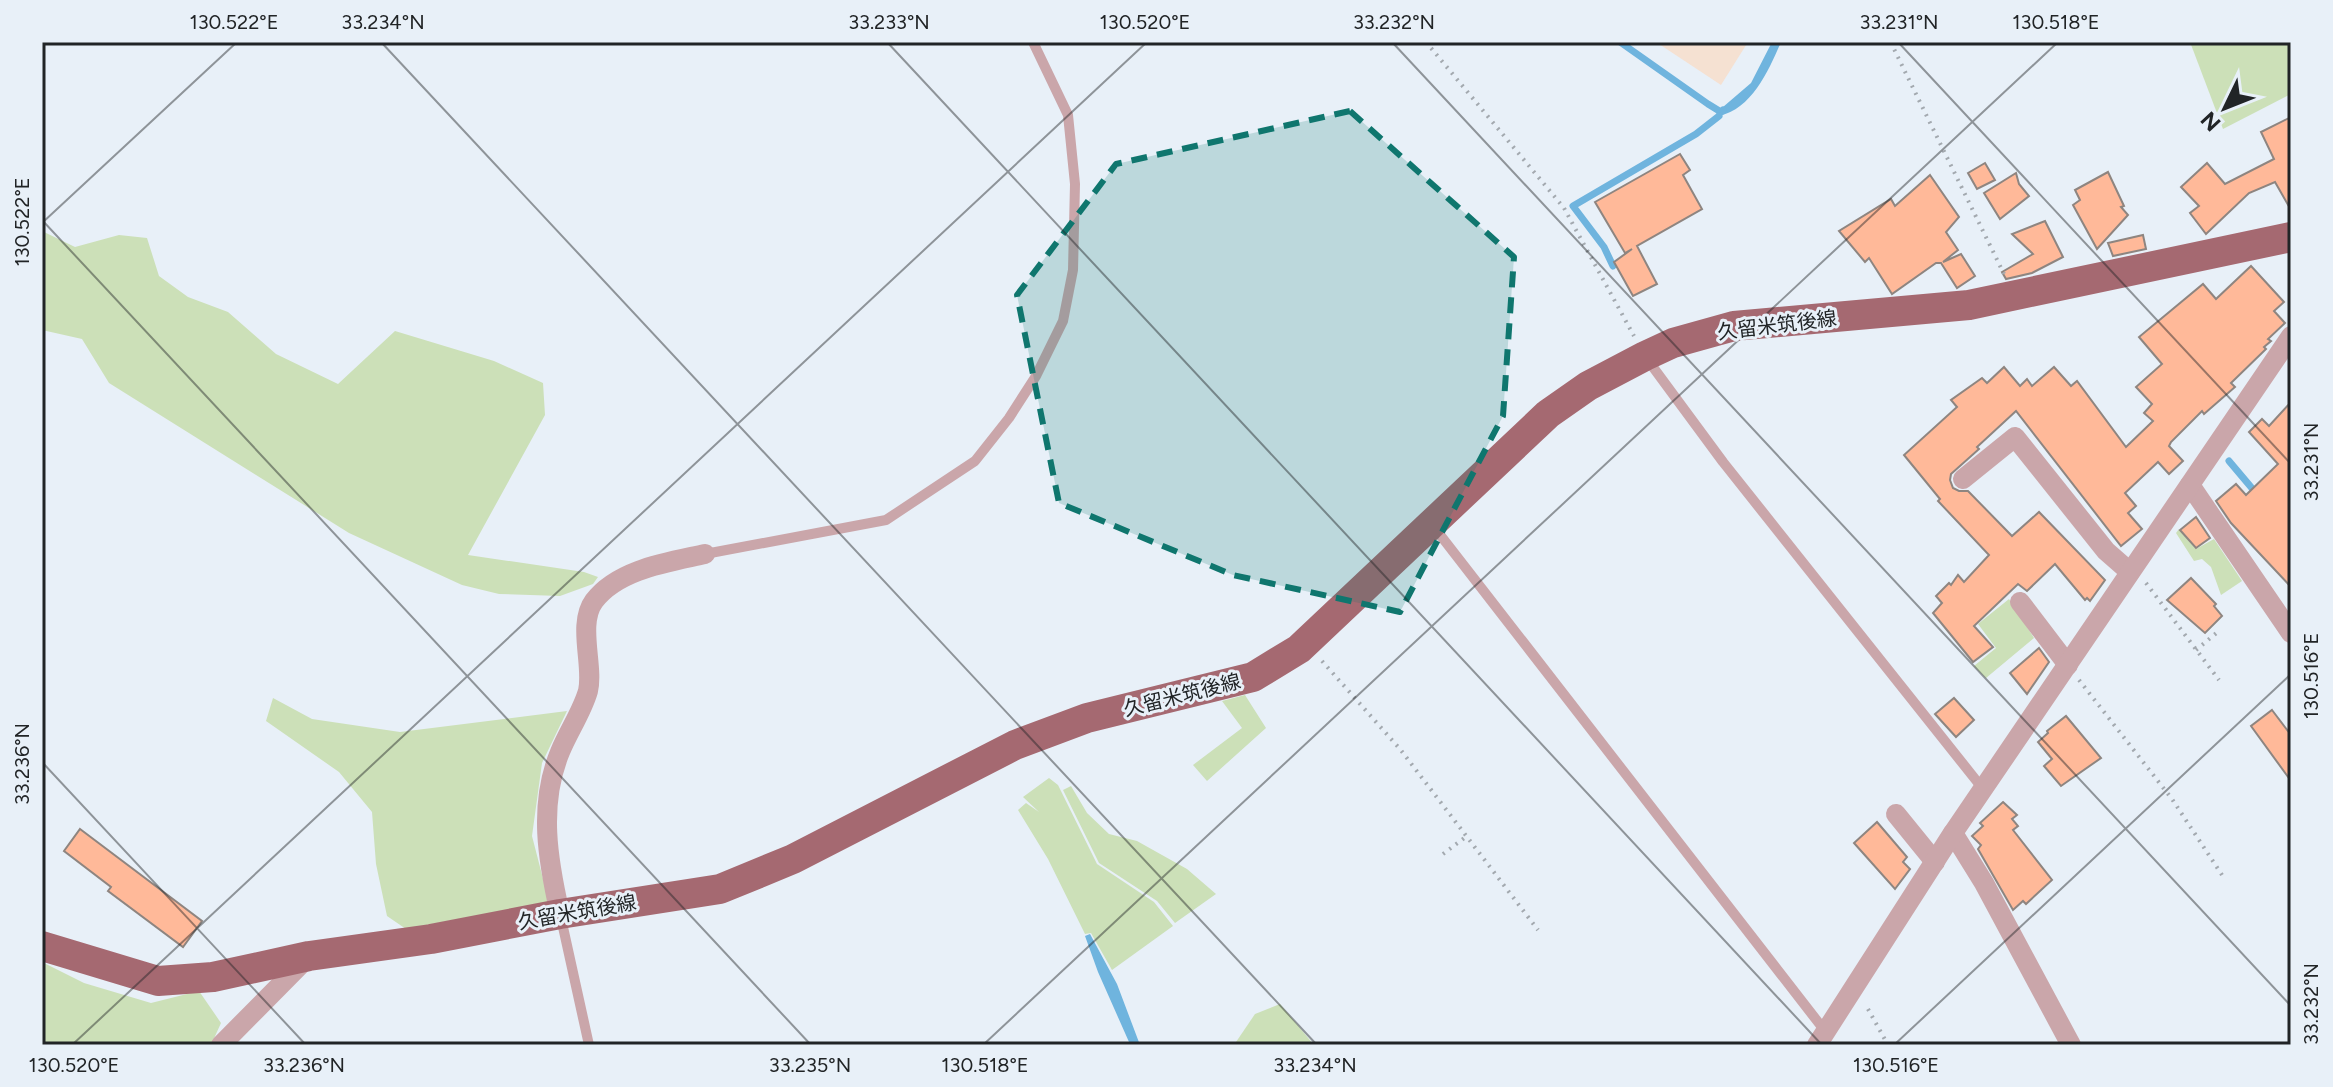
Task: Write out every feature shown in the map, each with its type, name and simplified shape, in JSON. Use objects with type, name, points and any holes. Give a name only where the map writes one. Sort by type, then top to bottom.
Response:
[{"type":"main road","name":"久留米筑後線","points":[[42,946],[158,981],[213,977],[309,956],[431,939],[560,914],[720,889],[793,859],[1015,745],[1087,718],[1253,677],[1306,642],[1548,414],[1588,386],[1673,343],[1734,326],[1928,310],[2015,295],[2291,237]]},
{"type":"street","points":[[1821,1038],[1953,833],[2071,669],[2132,570],[2291,336]]},
{"type":"street","points":[[1963,479],[2015,437],[2106,551],[2132,570]]},
{"type":"street","points":[[2190,485],[2291,633]]},
{"type":"street","points":[[560,914],[547,859],[548,796],[558,755],[588,690],[587,627],[593,602],[620,580],[664,563],[705,554]]},
{"type":"street","points":[[2020,602],[2071,669]]},
{"type":"street","points":[[1896,814],[1935,862]]},
{"type":"street","points":[[1953,833],[1984,883],[2071,1045]]},
{"type":"street","points":[[221,1045],[309,956]]},
{"type":"lane","points":[[705,554],[886,520],[975,461],[1009,418],[1036,376],[1063,321],[1073,270],[1075,184],[1068,115],[1033,42]]},
{"type":"lane","points":[[1645,356],[1723,462],[1983,789]]},
{"type":"lane","points":[[1431,523],[1821,1038]]},
{"type":"lane","points":[[560,914],[589,1045]]},
{"type":"path","points":[[1426,42],[1564,208],[1645,356]]},
{"type":"path","points":[[1893,42],[2015,295]]},
{"type":"path","points":[[2132,570],[2219,680]]},
{"type":"path","points":[[2196,650],[2220,630]]},
{"type":"path","points":[[1306,642],[1400,749],[1538,930]]},
{"type":"path","points":[[2071,669],[2172,799],[2224,878]]},
{"type":"path","points":[[1443,854],[1467,836]]},
{"type":"path","points":[[1868,1009],[1888,1045]]},
{"type":"highlighted area","points":[[1350,111],[1514,257],[1503,416],[1400,612],[1233,575],[1059,503],[1017,295],[1116,164]]},
{"type":"shaded area","points":[[1656,42],[1748,42],[1721,85]]},
{"type":"green space","points":[[2190,42],[2291,42],[2291,94],[2223,129]]},
{"type":"green space","points":[[42,231],[75,247],[119,235],[147,238],[159,276],[188,297],[228,312],[276,354],[338,384],[395,331],[494,361],[543,383],[545,415],[468,555],[584,572],[598,577],[593,584],[560,596],[499,594],[462,585],[349,533],[109,383],[82,339],[42,330]]},
{"type":"green space","points":[[2179,529],[2196,549],[2214,539],[2242,581],[2221,595],[2211,567],[2202,559],[2194,561],[2176,533]]},
{"type":"green space","points":[[2009,599],[2034,638],[1986,678],[1974,666],[1996,648],[1978,624]]},
{"type":"green space","points":[[1245,695],[1266,728],[1207,781],[1193,765],[1242,728],[1222,701]]},
{"type":"green space","points":[[273,698],[312,719],[400,732],[567,711],[542,763],[532,836],[549,902],[406,929],[387,916],[376,864],[372,812],[339,772],[266,721]]},
{"type":"green space","points":[[1049,778],[1058,785],[1097,864],[1154,902],[1173,926],[1112,970],[1091,933],[1085,934],[1048,859],[1018,810],[1026,803],[1039,812],[1023,797]]},
{"type":"green space","points":[[1071,786],[1087,813],[1109,834],[1137,841],[1187,869],[1216,894],[1175,923],[1157,901],[1099,863],[1063,790]]},
{"type":"green space","points":[[42,962],[84,983],[151,1003],[199,991],[221,1023],[211,1045],[42,1045]]},
{"type":"green space","points":[[1280,1004],[1314,1045],[1234,1045],[1255,1014]]},
{"type":"water","points":[[1772,42],[1781,42],[1758,87],[1741,105],[1719,116],[1716,113],[1751,83]]},
{"type":"water","points":[[1090,934],[1117,984],[1140,1045],[1130,1045],[1085,936]]},
{"type":"building","points":[[2291,117],[2291,210],[2275,182],[2249,193],[2206,234],[2190,213],[2199,206],[2181,187],[2207,163],[2225,184],[2274,159],[2261,132]]},
{"type":"building","points":[[1680,154],[1690,170],[1683,175],[1702,209],[1637,246],[1657,284],[1633,296],[1614,262],[1632,249],[1625,253],[1595,202]]},
{"type":"building","points":[[1985,163],[1995,180],[1977,189],[1968,173]]},
{"type":"building","points":[[2108,172],[2124,206],[2121,207],[2128,215],[2097,249],[2073,205],[2080,200],[2075,190]]},
{"type":"building","points":[[2016,173],[2019,184],[2029,196],[2000,219],[1984,193]]},
{"type":"building","points":[[1930,175],[1959,217],[1946,232],[1958,250],[1943,262],[1961,254],[1975,276],[1957,288],[1941,263],[1936,263],[1892,294],[1869,258],[1865,262],[1839,231],[1891,199],[1895,206]]},
{"type":"building","points":[[2045,221],[2063,257],[2032,273],[2006,279],[2002,272],[2033,254],[2012,234]]},
{"type":"building","points":[[2143,235],[2146,249],[2113,256],[2108,243]]},
{"type":"building","points":[[2251,266],[2284,302],[2274,311],[2285,323],[2268,339],[2271,341],[2264,347],[2266,349],[2231,383],[2235,387],[2204,414],[2202,411],[2171,442],[2169,446],[2183,461],[2169,474],[2158,462],[2125,493],[2136,506],[2128,513],[2142,529],[2121,546],[2016,411],[1951,474],[1953,488],[1968,491],[2012,536],[2039,512],[2105,580],[2090,601],[2085,600],[2055,564],[2027,591],[2018,584],[1974,626],[1993,647],[1973,662],[1933,613],[1942,603],[1936,596],[1949,583],[1951,585],[1958,575],[1964,582],[1989,555],[1938,501],[1940,499],[1904,455],[1957,407],[1951,400],[1982,378],[1987,383],[2004,367],[2020,386],[2027,379],[2032,386],[2054,367],[2071,386],[2077,381],[2126,447],[2153,421],[2144,413],[2152,404],[2136,387],[2162,364],[2139,337],[2203,284],[2216,299]]},
{"type":"building","points":[[2291,402],[2291,587],[2231,523],[2216,501],[2236,484],[2246,495],[2278,464],[2249,432],[2262,419],[2269,426]]},
{"type":"building","points":[[2196,517],[2210,538],[2196,548],[2180,530]]},
{"type":"building","points":[[2191,578],[2216,604],[2214,606],[2222,616],[2205,633],[2167,600]]},
{"type":"building","points":[[2039,648],[2049,662],[2027,694],[2010,673]]},
{"type":"building","points":[[1954,698],[1974,720],[1956,737],[1935,714]]},
{"type":"building","points":[[2272,710],[2291,735],[2291,781],[2251,726]]},
{"type":"building","points":[[2066,716],[2101,758],[2061,786],[2044,766],[2052,759],[2038,742]]},
{"type":"building","points":[[2003,802],[2017,815],[2012,819],[2018,826],[2013,830],[2052,880],[2026,904],[2023,901],[2013,910],[1978,849],[1981,845],[1972,836],[1983,826],[1980,823]]},
{"type":"building","points":[[1877,822],[1907,857],[1903,862],[1910,869],[1895,889],[1854,843]]},
{"type":"building","points":[[80,829],[202,921],[183,947],[108,891],[111,887],[64,851]]},
{"type":"waterway","points":[[1620,42],[1708,104],[1721,112],[1723,110]]},
{"type":"waterway","points":[[1613,266],[1604,247],[1573,206],[1696,134],[1719,116]]},
{"type":"waterway","points":[[2229,461],[2256,493]]}]
